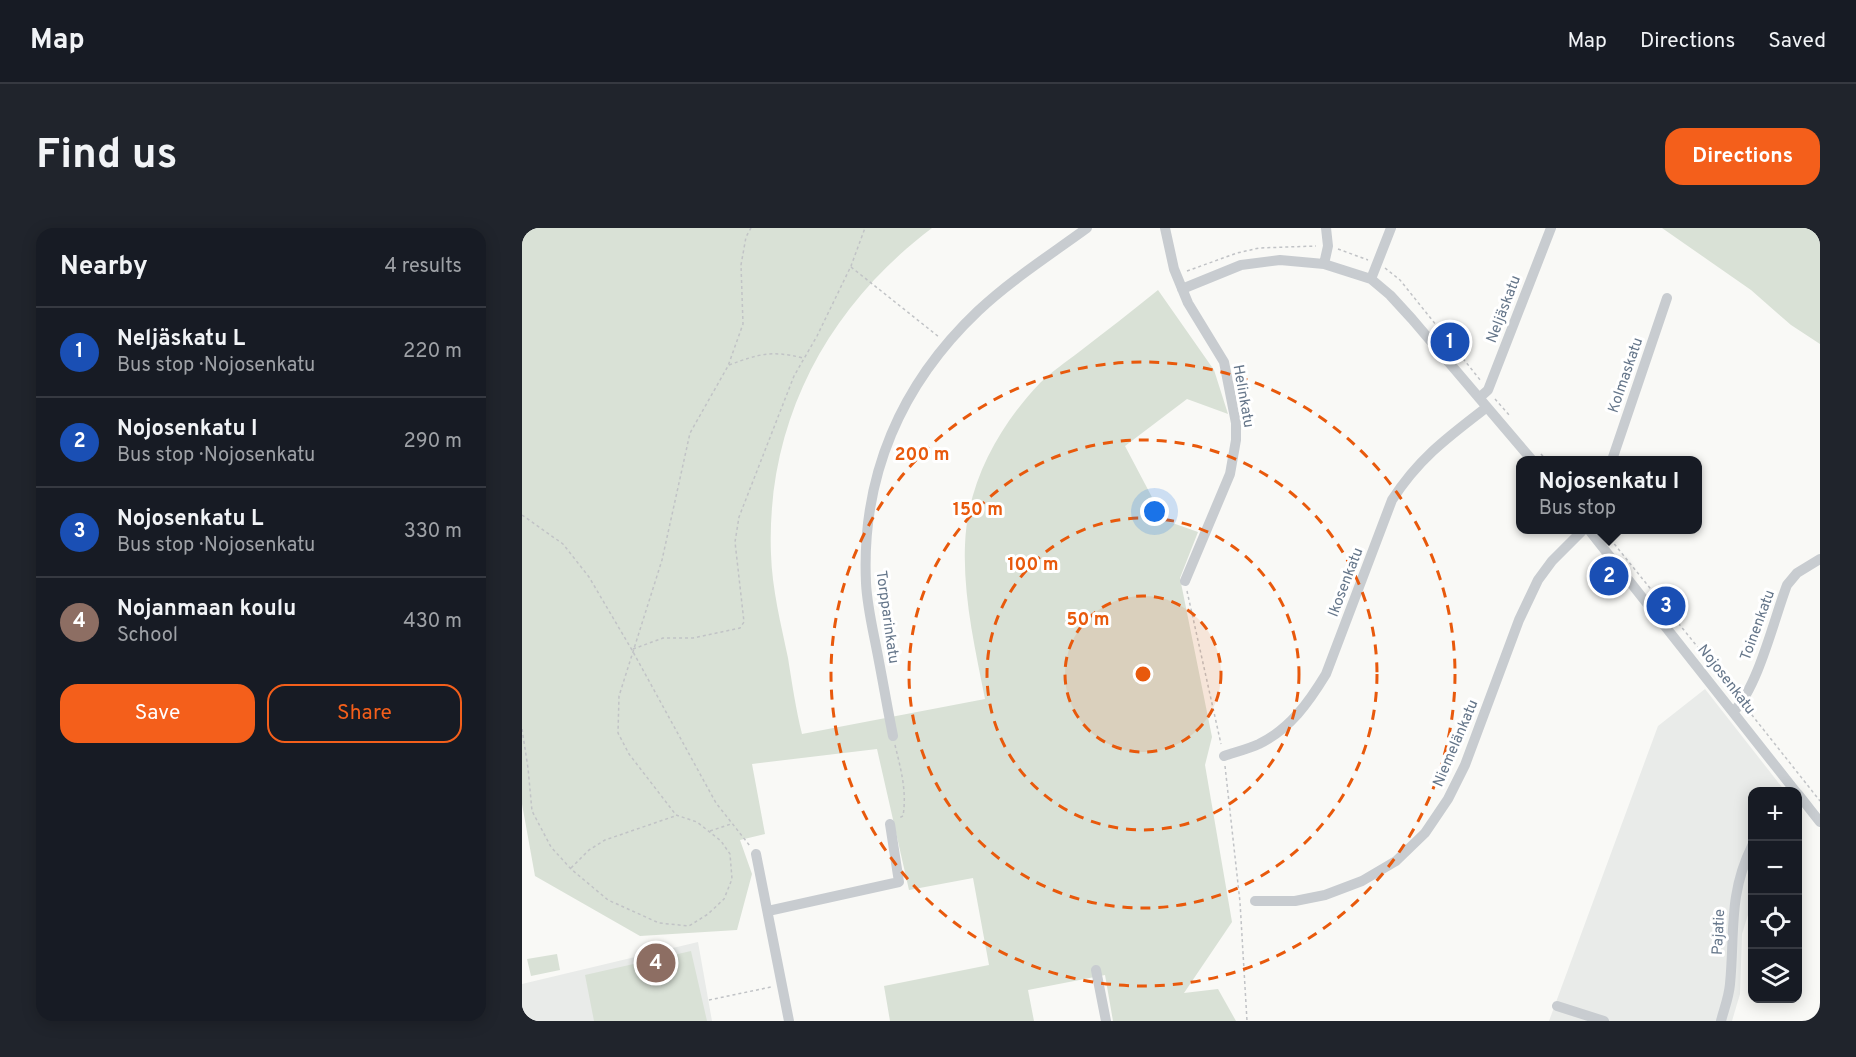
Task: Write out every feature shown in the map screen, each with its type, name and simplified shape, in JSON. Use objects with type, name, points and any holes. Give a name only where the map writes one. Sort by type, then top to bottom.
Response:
[{"type":"street","name":"Torpparinkatu","points":[[892,736],[866,585],[866,556],[872,495],[891,432],[917,383],[947,344],[980,309],[1005,287],[1087,228]]},
{"type":"street","name":"Helinkatu","points":[[1165,228],[1177,275],[1188,303],[1224,362],[1234,406],[1236,440],[1230,474],[1185,581]]},
{"type":"street","points":[[1324,264],[1328,246],[1326,228]]},
{"type":"street","points":[[1371,279],[1391,228]]},
{"type":"street","name":"Neljäskatu","points":[[1479,398],[1488,390],[1551,228]]},
{"type":"street","points":[[1182,289],[1222,271],[1260,261],[1280,260],[1324,264],[1371,279],[1390,295],[1487,407],[1535,456]]},
{"type":"street","name":"Kolmaskatu","points":[[1613,456],[1667,298]]},
{"type":"street","name":"Ikosenkatu","points":[[1224,756],[1259,744],[1279,732],[1312,697],[1326,674],[1392,500],[1406,479],[1437,446],[1487,407]]},
{"type":"street","name":"Niemelänkatu","points":[[1255,901],[1295,902],[1325,895],[1362,881],[1396,861],[1425,833],[1448,799],[1465,765],[1519,620],[1538,580],[1552,561],[1579,534]]},
{"type":"street","name":"Nojosenkatu","points":[[1592,534],[1738,707],[1793,787]]},
{"type":"street","name":"Toinenkatu","points":[[1738,707],[1753,682],[1787,585],[1797,573],[1820,559]]},
{"type":"street","name":"Nojosenkatu","points":[[1802,800],[1820,822]]},
{"type":"street","points":[[768,911],[899,882],[890,824]]},
{"type":"street","points":[[756,854],[789,1021]]},
{"type":"street","name":"Pajatie","points":[[1720,1021],[1730,987],[1732,917],[1737,885],[1748,856]]},
{"type":"street","points":[[1096,970],[1106,1021]]},
{"type":"street","points":[[1557,1006],[1604,1021]]},
{"type":"path","points":[[522,729],[532,811],[551,848],[570,869],[608,900],[659,923],[688,926],[708,914],[724,899],[732,879],[730,854],[721,841],[697,822],[676,815],[628,754],[618,733],[619,696],[662,560],[690,433],[728,366],[743,324],[741,265],[746,237],[751,228]]},
{"type":"path","points":[[632,650],[663,638],[693,638],[741,628],[744,622],[735,542],[739,517],[794,376],[817,336],[865,228]]},
{"type":"path","points":[[1177,275],[1238,253],[1259,248],[1328,246],[1352,253],[1388,270],[1400,280],[1510,416]]},
{"type":"path","points":[[850,266],[947,344]]},
{"type":"path","points":[[728,366],[757,355],[781,352],[803,358]]},
{"type":"path","points":[[522,515],[563,544],[589,577],[632,650],[716,804],[756,854]]},
{"type":"path","points":[[1607,534],[1738,707],[1820,801]]},
{"type":"path","points":[[1185,581],[1224,756],[1240,902],[1247,1021]]},
{"type":"path","points":[[890,824],[903,816],[906,799],[892,736]]},
{"type":"path","points":[[570,869],[588,850],[604,840],[676,815]]},
{"type":"path","points":[[709,831],[730,824]]},
{"type":"path","points":[[710,1000],[775,986]]},
{"type":"shaded area","points":[[522,228],[932,228],[895,259],[862,294],[834,331],[810,371],[792,414],[779,458],[772,505],[773,580],[802,734],[985,699],[971,622],[965,564],[967,522],[979,479],[998,438],[1011,418],[1040,383],[1158,290],[1214,370],[1228,414],[1187,399],[1125,446],[1164,520],[1198,532],[1180,578],[1212,737],[1205,765],[1232,922],[1184,993],[1218,989],[1236,1021],[1113,1021],[1105,975],[1028,990],[1034,1021],[890,1021],[884,986],[989,965],[973,878],[909,890],[877,749],[752,764],[765,834],[740,840],[752,874],[737,930],[640,936],[535,876],[522,804]]},
{"type":"shaded area","points":[[1662,228],[1820,228],[1820,344],[1791,325],[1751,290]]},
{"type":"shaded area","points":[[1705,689],[1782,787],[1748,787],[1748,915],[1742,934],[1740,994],[1732,1021],[1549,1021],[1658,726]]},
{"type":"shaded area","points":[[698,942],[712,1021],[522,1021],[522,984]]},
{"type":"shaded area","points":[[691,951],[707,1021],[594,1021],[585,975]]},
{"type":"shaded area","points":[[557,954],[560,970],[531,976],[527,959]]},
{"type":"place","name":"Neljäskatu L","points":[[1450,342]]},
{"type":"place","name":"Nojosenkatu I","points":[[1609,576]]},
{"type":"place","name":"Nojosenkatu L","points":[[1666,606]]},
{"type":"place","name":"Nojanmaan koulu","points":[[656,963]]}]
